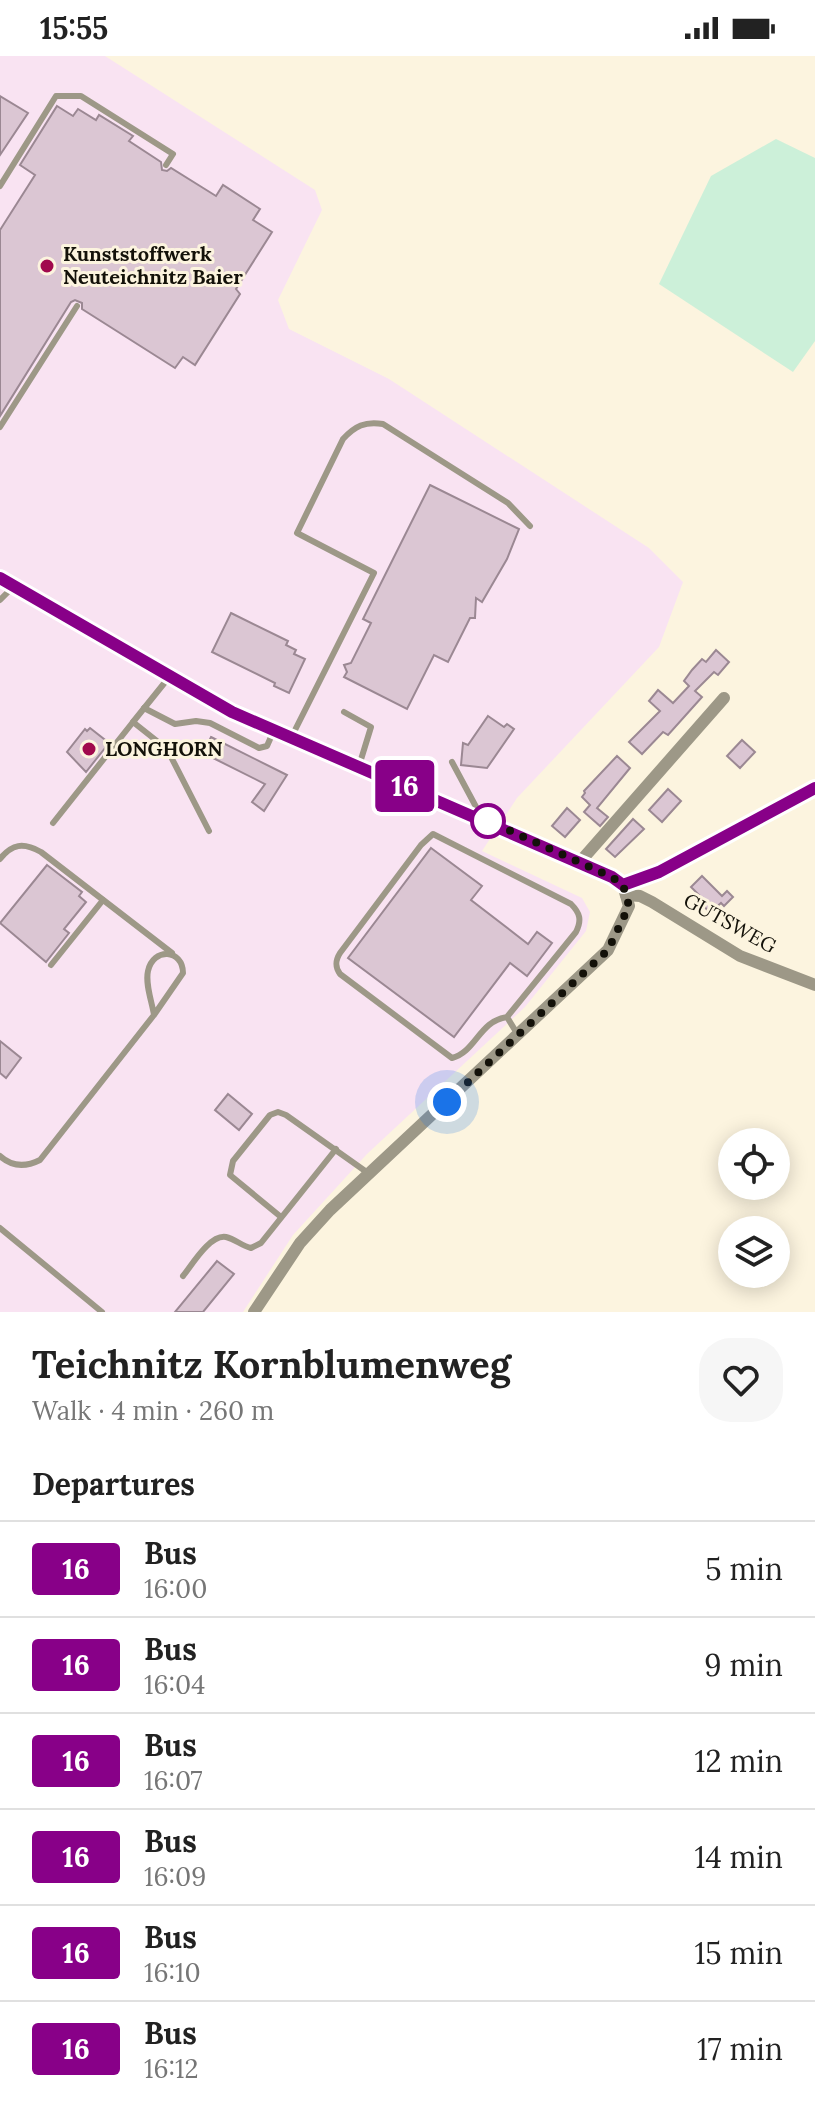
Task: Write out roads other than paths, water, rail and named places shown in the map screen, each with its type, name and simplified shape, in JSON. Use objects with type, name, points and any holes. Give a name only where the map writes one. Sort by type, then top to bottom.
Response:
[{"type":"street","name":"GUTSWEG","points":[[0,578],[232,712],[612,877],[625,890],[652,902],[740,956],[815,985]]},
{"type":"street","points":[[579,863],[724,698]]},
{"type":"street","points":[[254,1312],[300,1243],[368,1173],[608,950],[629,906],[625,890],[815,788]]},
{"type":"lane","points":[[0,186],[56,96],[81,96],[160,145],[173,154],[166,165]]},
{"type":"lane","points":[[0,427],[77,306]]},
{"type":"lane","points":[[291,738],[374,573],[297,533],[343,439],[352,429],[371,422],[383,424],[508,503],[530,526]]},
{"type":"lane","points":[[0,600],[14,586]]},
{"type":"lane","points":[[53,823],[170,676]]},
{"type":"lane","points":[[144,708],[175,724],[210,723],[259,748],[267,746],[274,730]]},
{"type":"lane","points":[[344,712],[371,727],[359,766]]},
{"type":"lane","points":[[133,722],[167,749],[209,831]]},
{"type":"lane","points":[[452,762],[482,818]]},
{"type":"lane","points":[[433,834],[571,904],[578,912],[581,923],[576,932],[507,1017],[492,1021],[463,1054],[452,1058],[337,969],[340,953],[421,845],[433,834]]},
{"type":"lane","points":[[0,859],[11,847],[33,848],[172,953],[180,960],[183,973],[154,1015],[40,1160],[31,1165],[19,1165],[0,1156]]},
{"type":"lane","points":[[51,965],[103,900]]},
{"type":"lane","points":[[154,1015],[148,970],[163,953],[172,953]]},
{"type":"lane","points":[[507,1017],[518,1035]]},
{"type":"lane","points":[[281,1217],[230,1175],[233,1161],[270,1115],[278,1112],[286,1115],[368,1173]]},
{"type":"lane","points":[[183,1276],[212,1242],[226,1237],[245,1247],[256,1247],[336,1149]]},
{"type":"lane","points":[[0,1228],[102,1312]]},
{"type":"place","name":"Kunststoffwerk Neuteichnitz Baier","points":[[47,266]]},
{"type":"place","name":"LONGHORN","points":[[89,749]]}]
